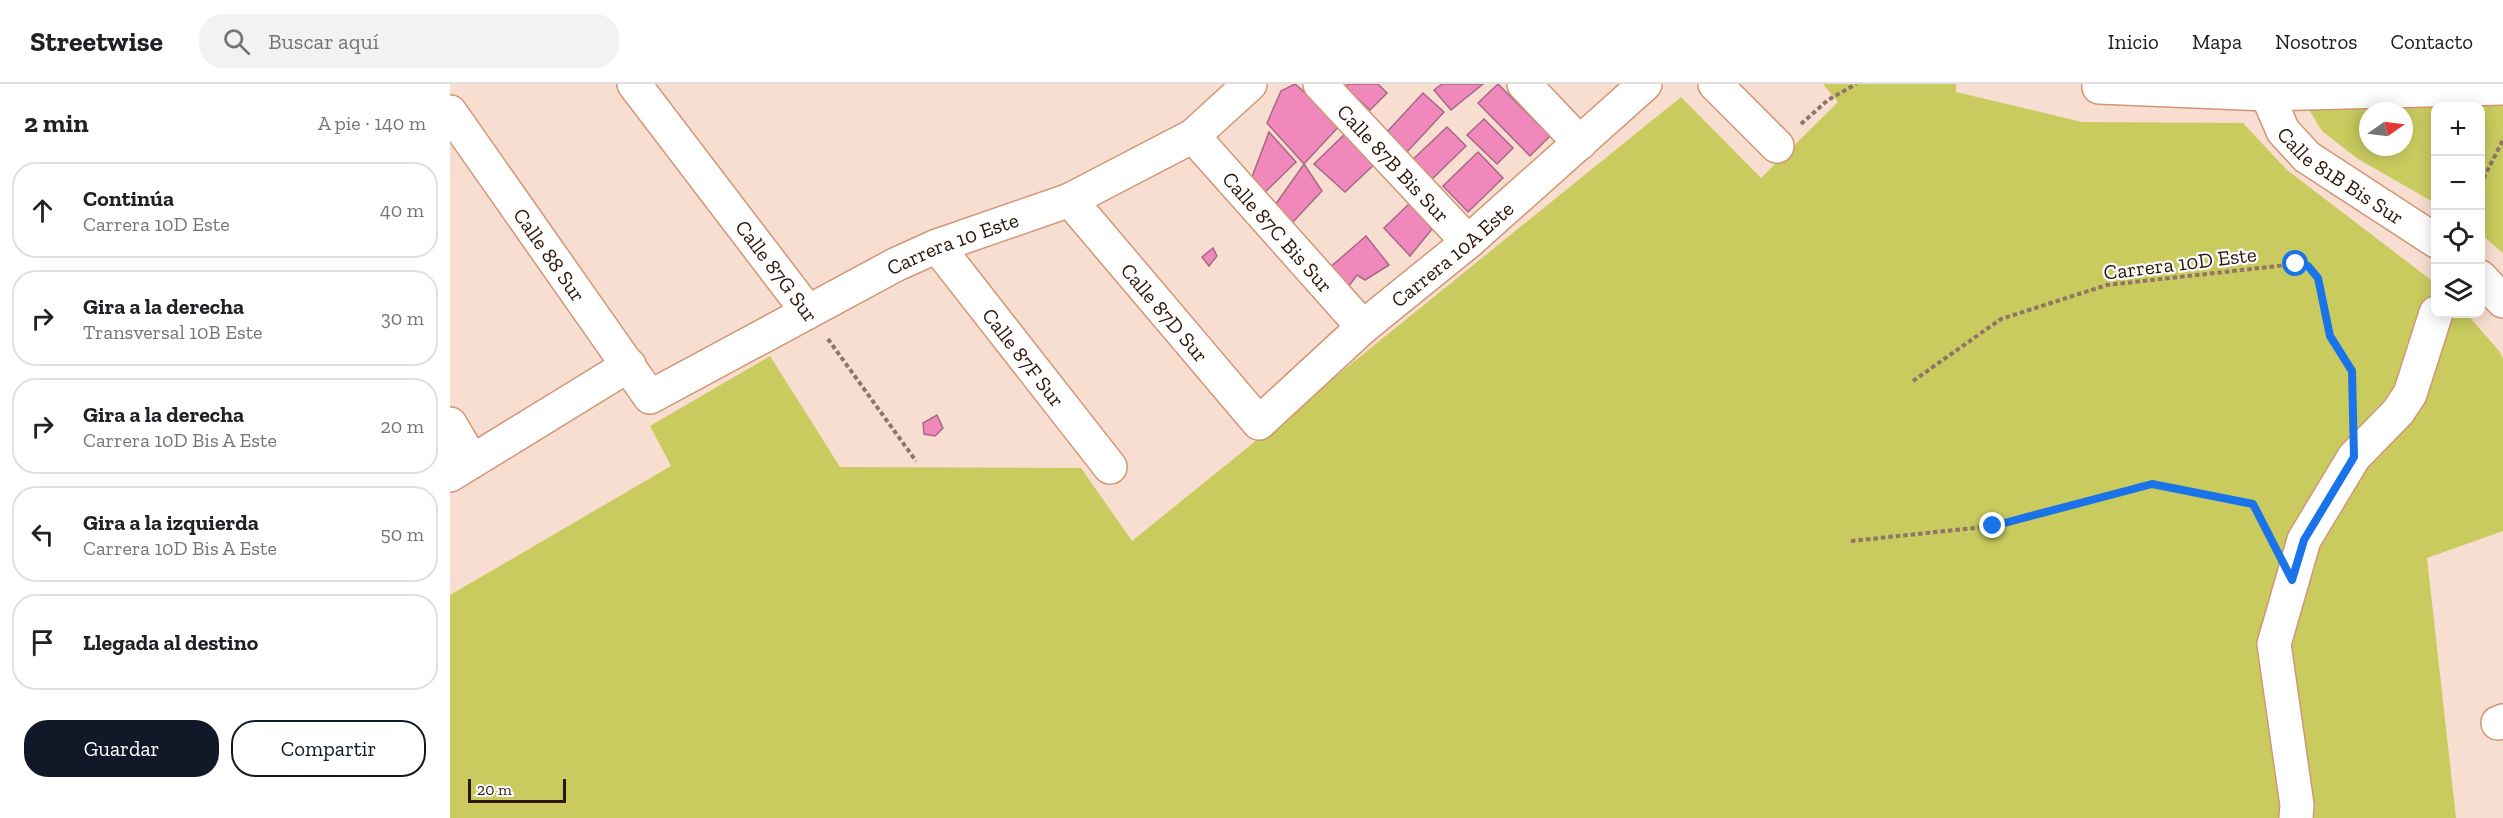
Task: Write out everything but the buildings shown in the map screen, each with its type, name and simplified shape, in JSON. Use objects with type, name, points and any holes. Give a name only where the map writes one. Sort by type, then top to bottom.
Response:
[{"type":"street","name":"Calle 87G Sur","points":[[634,84],[808,312]]},
{"type":"street","name":"Calle 87B Bis Sur","points":[[1320,84],[1468,242]]},
{"type":"street","points":[[1524,84],[1580,142]]},
{"type":"street","name":"Carrera 10A Este","points":[[1259,423],[1363,327],[1468,242],[1645,84]]},
{"type":"street","points":[[1715,84],[1777,147]]},
{"type":"street","points":[[2099,87],[2503,88]]},
{"type":"street","name":"Carrera 10 Este","points":[[650,397],[897,264],[937,246],[1070,200],[1192,136],[1240,88]]},
{"type":"street","name":"Calle 81B Bis Sur","points":[[2266,89],[2283,131],[2307,157],[2431,238]]},
{"type":"street","name":"Calle 88 Sur","points":[[450,112],[650,397]]},
{"type":"street","name":"Calle 87C Bis Sur","points":[[1192,136],[1363,327]]},
{"type":"street","name":"Calle 87D Sur","points":[[1070,200],[1259,423]]},
{"type":"street","name":"Calle 87F Sur","points":[[937,246],[1110,467]]},
{"type":"street","points":[[2485,281],[2503,301]]},
{"type":"street","points":[[2296,818],[2297,805],[2274,644],[2304,540],[2354,457],[2398,412],[2410,394],[2434,318]]},
{"type":"street","points":[[450,424],[461,468],[628,365]]},
{"type":"path","points":[[1777,147],[1828,100],[1856,84]]},
{"type":"path","points":[[2485,177],[2503,140]]},
{"type":"path","name":"Carrera 10D Este","points":[[1913,381],[2001,320],[2107,285],[2296,264],[2308,266],[2318,278],[2330,336],[2352,371],[2354,457]]},
{"type":"path","name":"Calle 87G Sur","points":[[808,312],[916,461]]},
{"type":"path","points":[[1851,541],[1993,526],[2152,484],[2253,504],[2292,580]]},
{"type":"shaded area","points":[[1823,84],[1956,84],[1956,92],[2082,122],[2243,123],[2287,170],[2431,280],[2431,318],[2470,318],[2500,352],[2503,359],[2503,531],[2427,558],[2456,818],[450,818],[450,595],[671,466],[650,426],[770,356],[840,467],[1081,468],[1132,541],[1681,97],[1761,178],[1838,102]]},
{"type":"shaded area","points":[[2413,102],[2431,102],[2431,201],[2358,159],[2322,131],[2305,103],[2359,103],[2359,156],[2413,156]]},
{"type":"shaded area","points":[[2485,102],[2503,102],[2503,253],[2485,237]]},
{"type":"route","points":[[1993,526],[2152,484],[2253,504],[2292,580],[2304,540],[2354,457],[2352,371],[2330,336],[2318,278],[2308,266],[2296,264]]}]
